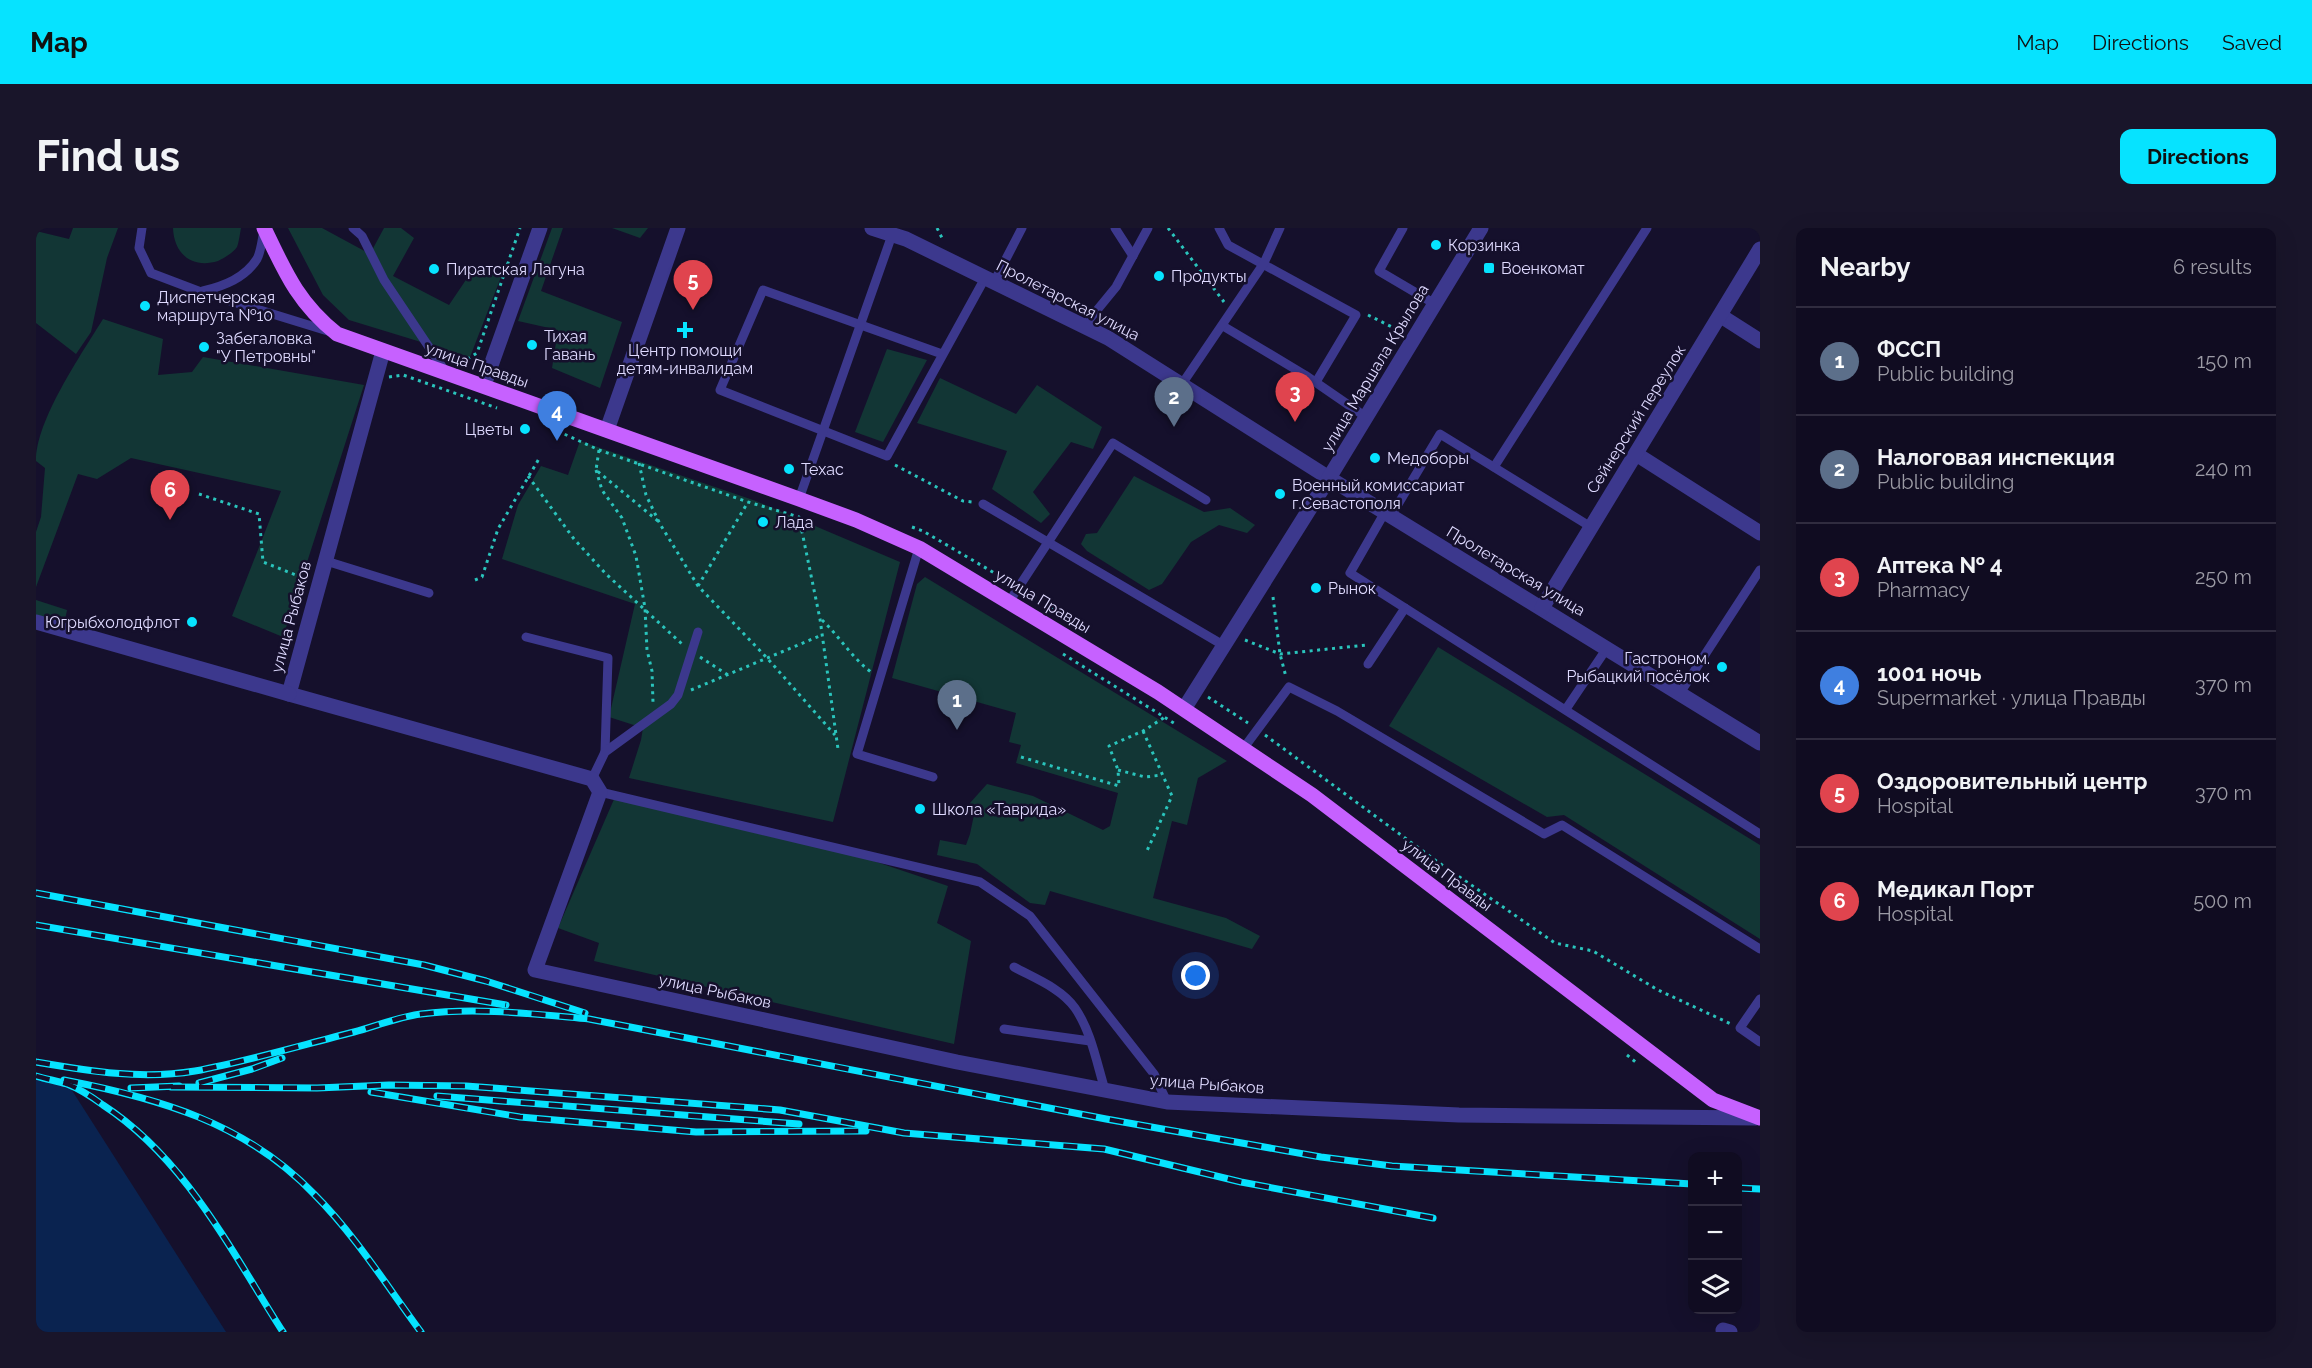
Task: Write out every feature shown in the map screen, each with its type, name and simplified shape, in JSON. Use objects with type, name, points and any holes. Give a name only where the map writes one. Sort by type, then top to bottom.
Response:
[{"type":"main road","name":"улица Правды","points":[[264,228],[287,276],[304,303],[317,318],[337,334],[383,351],[453,369],[484,385],[856,520],[920,548],[1184,709],[1312,795],[1713,1100],[1758,1118]]},
{"type":"street","points":[[484,385],[540,228]]},
{"type":"street","points":[[607,430],[678,228]]},
{"type":"street","name":"Пролетарская улица","points":[[872,228],[906,239],[1108,338],[1329,478],[1760,742]]},
{"type":"street","name":"улица Маршала Крылова","points":[[1184,709],[1329,478],[1481,228]]},
{"type":"street","name":"Сейнерский переулок","points":[[1542,608],[1760,249]]},
{"type":"street","points":[[1721,316],[1760,341]]},
{"type":"street","name":"улица Рыбаков","points":[[383,351],[289,694],[596,786],[535,970],[957,1062],[1167,1102],[1459,1115],[1758,1118]]},
{"type":"street","points":[[1636,454],[1760,533]]},
{"type":"street","points":[[36,622],[289,694]]},
{"type":"lane","points":[[142,228],[139,248],[152,273],[201,292],[337,334]]},
{"type":"lane","points":[[201,292],[225,286],[244,273],[258,258],[264,228]]},
{"type":"lane","points":[[353,228],[362,236],[384,280],[453,369]]},
{"type":"lane","points":[[942,354],[763,290],[720,390],[887,456],[942,354],[1022,228]]},
{"type":"lane","points":[[1115,228],[1133,256]]},
{"type":"lane","points":[[1084,326],[1116,287],[1148,228]]},
{"type":"lane","points":[[1219,228],[1228,245],[1356,315],[1316,382]]},
{"type":"lane","points":[[1182,384],[1264,263],[1280,228]]},
{"type":"lane","points":[[1402,228],[1379,271],[1435,303]]},
{"type":"lane","points":[[1494,467],[1647,228]]},
{"type":"lane","points":[[799,499],[892,235]]},
{"type":"lane","points":[[1222,326],[1316,382],[1366,417]]},
{"type":"lane","points":[[1591,527],[1440,434],[1350,573],[1760,834]]},
{"type":"lane","points":[[1009,602],[1113,442],[1206,500]]},
{"type":"lane","points":[[983,504],[1226,639]]},
{"type":"lane","points":[[920,548],[857,754],[933,777]]},
{"type":"lane","points":[[326,561],[429,593]]},
{"type":"lane","points":[[1680,693],[1760,570]]},
{"type":"lane","points":[[1368,664],[1404,608]]},
{"type":"lane","points":[[605,752],[671,704],[678,695],[698,632]]},
{"type":"lane","points":[[526,637],[608,658],[605,752],[596,786],[980,882],[1030,916],[1154,1074],[1167,1102]]},
{"type":"lane","points":[[1566,709],[1607,648]]},
{"type":"lane","points":[[1243,749],[1289,687],[1337,711],[1544,834],[1563,825],[1760,949]]},
{"type":"lane","points":[[1014,966],[1054,989],[1075,1008],[1090,1041],[1105,1090]]},
{"type":"lane","points":[[1760,999],[1740,1028],[1760,1042]]},
{"type":"lane","points":[[1004,1029],[1090,1041]]},
{"type":"path","points":[[453,369],[477,353],[520,228]]},
{"type":"path","points":[[937,228],[944,242]]},
{"type":"path","points":[[1168,228],[1232,313]]},
{"type":"path","points":[[1356,315],[1360,311],[1406,334]]},
{"type":"path","points":[[387,378],[403,375],[450,394],[505,411]]},
{"type":"path","points":[[547,426],[599,450],[748,502],[810,520]]},
{"type":"path","points":[[599,450],[596,470],[602,490],[622,518],[636,556],[645,608],[647,650],[652,671],[654,700],[650,719]]},
{"type":"path","points":[[887,456],[894,465],[963,501],[983,504]]},
{"type":"path","points":[[475,580],[482,577],[498,529],[540,457]]},
{"type":"path","points":[[639,463],[646,495],[660,524],[698,586],[768,659],[836,736]]},
{"type":"path","points":[[596,470],[660,524]]},
{"type":"path","points":[[528,476],[574,539],[606,574],[693,651],[728,675]]},
{"type":"path","points":[[199,494],[259,514],[263,562],[319,584]]},
{"type":"path","points":[[698,586],[748,502]]},
{"type":"path","points":[[800,517],[820,619],[837,749]]},
{"type":"path","points":[[1269,571],[1280,654],[1289,687]]},
{"type":"path","points":[[820,619],[835,632],[864,667],[880,678]]},
{"type":"path","points":[[678,695],[822,635]]},
{"type":"path","points":[[1226,639],[1280,654],[1381,644]]},
{"type":"path","points":[[1061,652],[1184,728]]},
{"type":"path","points":[[1021,757],[1119,786],[1118,770],[1109,746],[1143,731],[1165,717]]},
{"type":"path","points":[[1143,731],[1172,796],[1146,853]]},
{"type":"path","points":[[1118,770],[1145,777],[1162,775]]},
{"type":"path","points":[[1619,1049],[1638,1064]]},
{"type":"green space","points":[[73,228],[118,228],[107,258],[91,332],[76,354],[36,323],[36,231],[69,239]]},
{"type":"green space","points":[[173,228],[241,228],[238,245],[228,255],[218,261],[200,263],[186,257],[181,252],[174,237]]},
{"type":"green space","points":[[288,228],[322,228],[370,254],[384,228],[401,228],[414,238],[393,276],[449,305],[476,265],[501,277],[470,357],[349,320],[323,295]]},
{"type":"green space","points":[[552,228],[563,228],[541,291],[622,322],[600,388],[552,368],[558,330],[518,321]]},
{"type":"green space","points":[[612,228],[648,228],[640,238]]},
{"type":"green space","points":[[103,319],[163,339],[158,375],[192,372],[203,357],[364,385],[283,637],[232,616],[281,491],[131,458],[97,479],[78,474],[36,587],[36,532],[41,517],[45,468],[36,461],[38,445],[43,427],[61,388]]},
{"type":"green space","points":[[887,349],[927,360],[883,442],[855,432]]},
{"type":"green space","points":[[940,378],[1016,414],[1037,385],[1102,427],[1093,449],[1071,442],[1033,492],[1050,514],[1041,523],[992,489],[1007,451],[917,423]]},
{"type":"green space","points":[[580,441],[756,501],[900,562],[833,822],[629,778],[643,728],[609,717],[635,604],[502,559],[518,505],[541,466],[568,475]]},
{"type":"green space","points":[[1134,476],[1204,512],[1230,508],[1255,525],[1247,533],[1219,525],[1191,542],[1162,584],[1149,590],[1087,551],[1081,544],[1086,534],[1097,533]]},
{"type":"green space","points":[[925,577],[1227,761],[1198,778],[1187,825],[1172,821],[1153,898],[1226,918],[1260,936],[1252,949],[1050,891],[1045,905],[1030,903],[977,864],[937,855],[940,840],[966,845],[975,810],[970,803],[987,784],[1033,796],[1103,830],[1110,826],[1118,793],[1016,763],[1021,745],[1009,742],[1016,713],[892,678],[917,584]]},
{"type":"green space","points":[[36,600],[67,610],[64,625],[36,617]]},
{"type":"green space","points":[[1438,647],[1760,845],[1760,939],[1564,815],[1547,817],[1389,726]]},
{"type":"green space","points":[[615,797],[838,849],[948,886],[937,923],[971,941],[954,1044],[594,961],[599,943],[558,928]]},
{"type":"water","points":[[36,1075],[66,1081],[226,1332],[36,1332]]},
{"type":"railway","points":[[36,893],[424,965],[486,981],[585,1013]]},
{"type":"railway","points":[[36,925],[506,1005]]},
{"type":"railway","points":[[36,1062],[115,1073],[175,1074],[255,1058],[412,1015],[463,1011],[526,1013],[589,1019],[1106,1119],[1321,1157],[1392,1166],[1688,1184]]},
{"type":"railway","points":[[199,1083],[252,1069],[282,1058]]},
{"type":"railway","points":[[36,1076],[67,1084],[86,1093],[132,1127],[159,1152],[205,1208],[283,1332]]},
{"type":"railway","points":[[64,1080],[133,1095],[199,1117],[230,1131],[288,1169],[329,1210],[357,1244],[421,1332]]},
{"type":"railway","points":[[131,1088],[179,1086]]},
{"type":"railway","points":[[171,1087],[466,1086],[780,1110],[904,1133],[1104,1149],[1241,1182],[1433,1218]]},
{"type":"railway","points":[[371,1092],[520,1117],[696,1132],[866,1131]]},
{"type":"railway","points":[[437,1096],[799,1124]]},
{"type":"railway","points":[[1742,1188],[1760,1189]]},
{"type":"place","name":"Корзинка","points":[[1436,245]]},
{"type":"place","name":"Военкомат","points":[[1489,268]]},
{"type":"place","name":"Пиратская Лагуна","points":[[434,269]]},
{"type":"place","name":"Продукты","points":[[1159,276]]},
{"type":"place","name":"Диспетчерская маршрута №10","points":[[145,306]]},
{"type":"place","name":"Оздоровительный центр","points":[[693,310]]},
{"type":"place","name":"Центр помощи детям-инвалидам","points":[[685,330]]},
{"type":"place","name":"Тихая Гавань","points":[[532,345]]},
{"type":"place","name":"Забегаловка \"У Петровны\"","points":[[204,347]]},
{"type":"place","name":"Аптека № 4","points":[[1295,422]]},
{"type":"place","name":"Налоговая инспекция","points":[[1174,427]]},
{"type":"place","name":"Цветы","points":[[525,429]]},
{"type":"place","name":"1001 ночь","points":[[557,441]]},
{"type":"place","name":"Медоборы","points":[[1375,458]]},
{"type":"place","name":"Техас","points":[[789,469]]},
{"type":"place","name":"Военный комиссариат г.Севастополя","points":[[1280,494]]},
{"type":"place","name":"Медикал Порт","points":[[170,520]]},
{"type":"place","name":"Лада","points":[[763,522]]},
{"type":"place","name":"Рынок","points":[[1316,588]]},
{"type":"place","name":"Югрыбхолодфлот","points":[[192,622]]},
{"type":"place","name":"Гастроном. Рыбацкий посёлок","points":[[1722,667]]},
{"type":"place","name":"ФССП","points":[[957,730]]},
{"type":"place","name":"Школа «Таврида»","points":[[920,809]]}]
